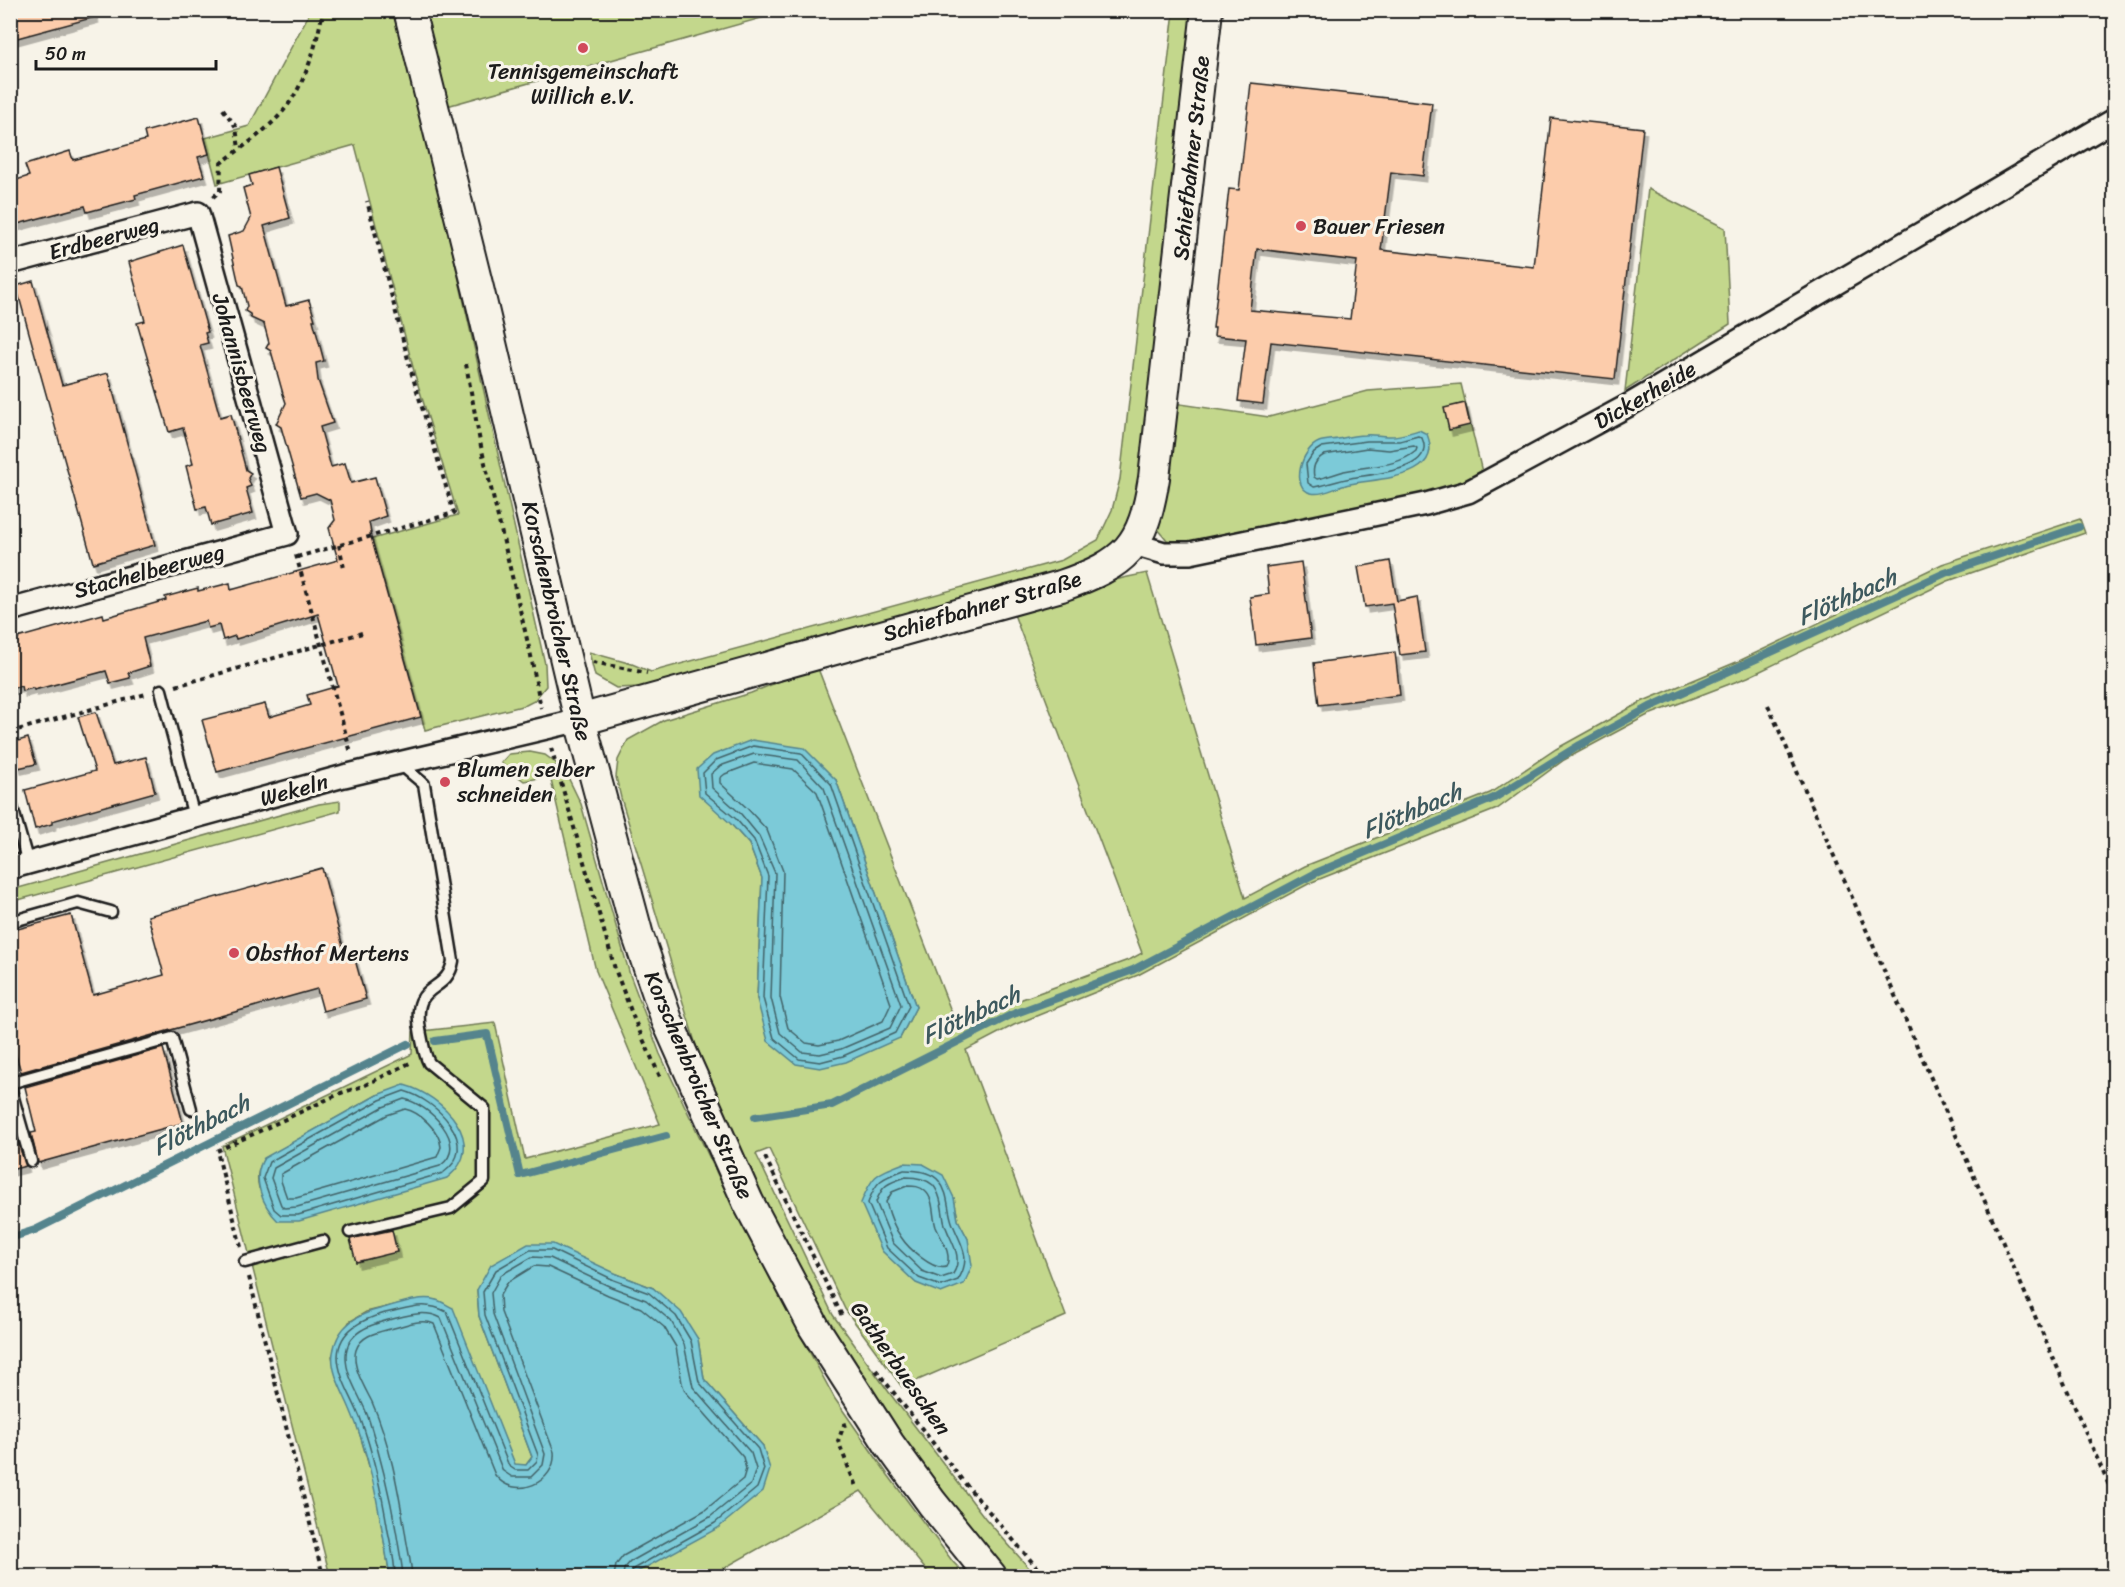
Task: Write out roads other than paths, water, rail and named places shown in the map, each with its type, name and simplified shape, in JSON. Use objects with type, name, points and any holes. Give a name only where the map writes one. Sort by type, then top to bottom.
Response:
[{"type":"main road","name":"Korschenbroicher Straße","points":[[409,10],[478,288],[580,720],[638,936],[670,1028],[759,1225],[804,1310],[867,1411],[933,1503],[991,1576]]},
{"type":"main road","name":"Schiefbahner Straße","points":[[580,720],[1061,586],[1106,567],[1134,544],[1147,514],[1154,478],[1207,10]]},
{"type":"street","name":"Dickerheide","points":[[1134,544],[1164,553],[1190,553],[1426,504],[1468,492],[1629,405],[2115,120]]},
{"type":"street","name":"Erdbeerweg","points":[[10,263],[198,213]]},
{"type":"street","name":"Johannisbeerweg","points":[[198,213],[287,534]]},
{"type":"street","name":"Stachelbeerweg","points":[[10,610],[287,534]]},
{"type":"street","name":"Wekeln","points":[[19,866],[344,776],[580,720]]},
{"type":"lane","points":[[161,690],[194,817]]},
{"type":"lane","points":[[350,1232],[451,1208],[484,1182],[484,1108],[429,1063],[417,1016],[419,1004],[424,995],[448,975],[453,961],[424,784],[398,762]]},
{"type":"lane","points":[[10,800],[19,866]]},
{"type":"lane","points":[[10,922],[78,903],[111,912]]},
{"type":"lane","points":[[31,1161],[10,1085],[172,1038],[191,1109]]},
{"type":"lane","points":[[245,1262],[322,1241]]},
{"type":"water","points":[[1419,430],[1427,434],[1430,449],[1426,460],[1418,468],[1406,474],[1350,484],[1316,494],[1305,490],[1301,484],[1300,468],[1303,460],[1307,452],[1319,442],[1358,435],[1395,436]]},
{"type":"water","points":[[752,740],[804,748],[836,780],[916,1007],[900,1038],[846,1062],[820,1068],[796,1064],[768,1041],[757,999],[762,878],[749,844],[699,795],[697,769],[713,755]]},
{"type":"water","points":[[404,1085],[419,1090],[446,1110],[456,1122],[463,1136],[464,1151],[459,1165],[447,1178],[299,1221],[278,1221],[267,1207],[258,1183],[258,1174],[264,1158],[377,1095]]},
{"type":"water","points":[[904,1163],[923,1164],[943,1175],[954,1198],[958,1220],[968,1239],[972,1266],[964,1284],[941,1293],[916,1283],[882,1251],[861,1203],[868,1186],[876,1177]]},
{"type":"water","points":[[528,1244],[553,1244],[653,1288],[681,1312],[698,1339],[704,1379],[763,1446],[770,1469],[763,1491],[718,1528],[630,1576],[390,1576],[365,1449],[333,1367],[335,1343],[350,1322],[374,1311],[423,1299],[438,1301],[453,1308],[515,1464],[526,1465],[532,1457],[479,1316],[477,1290],[491,1265]]},
{"type":"waterway","name":"Flöthbach","points":[[755,1117],[832,1105],[1011,1015],[1133,970],[1316,873],[1494,798],[1580,745],[1650,707],[1945,573],[2079,527]]},
{"type":"waterway","name":"Flöthbach","points":[[435,1041],[487,1034],[520,1175],[666,1136]]},
{"type":"waterway","name":"Flöthbach","points":[[10,1238],[35,1230],[408,1044]]},
{"type":"place","name":"Tennisgemeinschaft Willich e.V.","points":[[583,48]]},
{"type":"place","name":"Bauer Friesen","points":[[1301,226]]},
{"type":"place","name":"Blumen selber schneiden","points":[[445,782]]},
{"type":"place","name":"Obsthof Mertens","points":[[234,953]]}]
